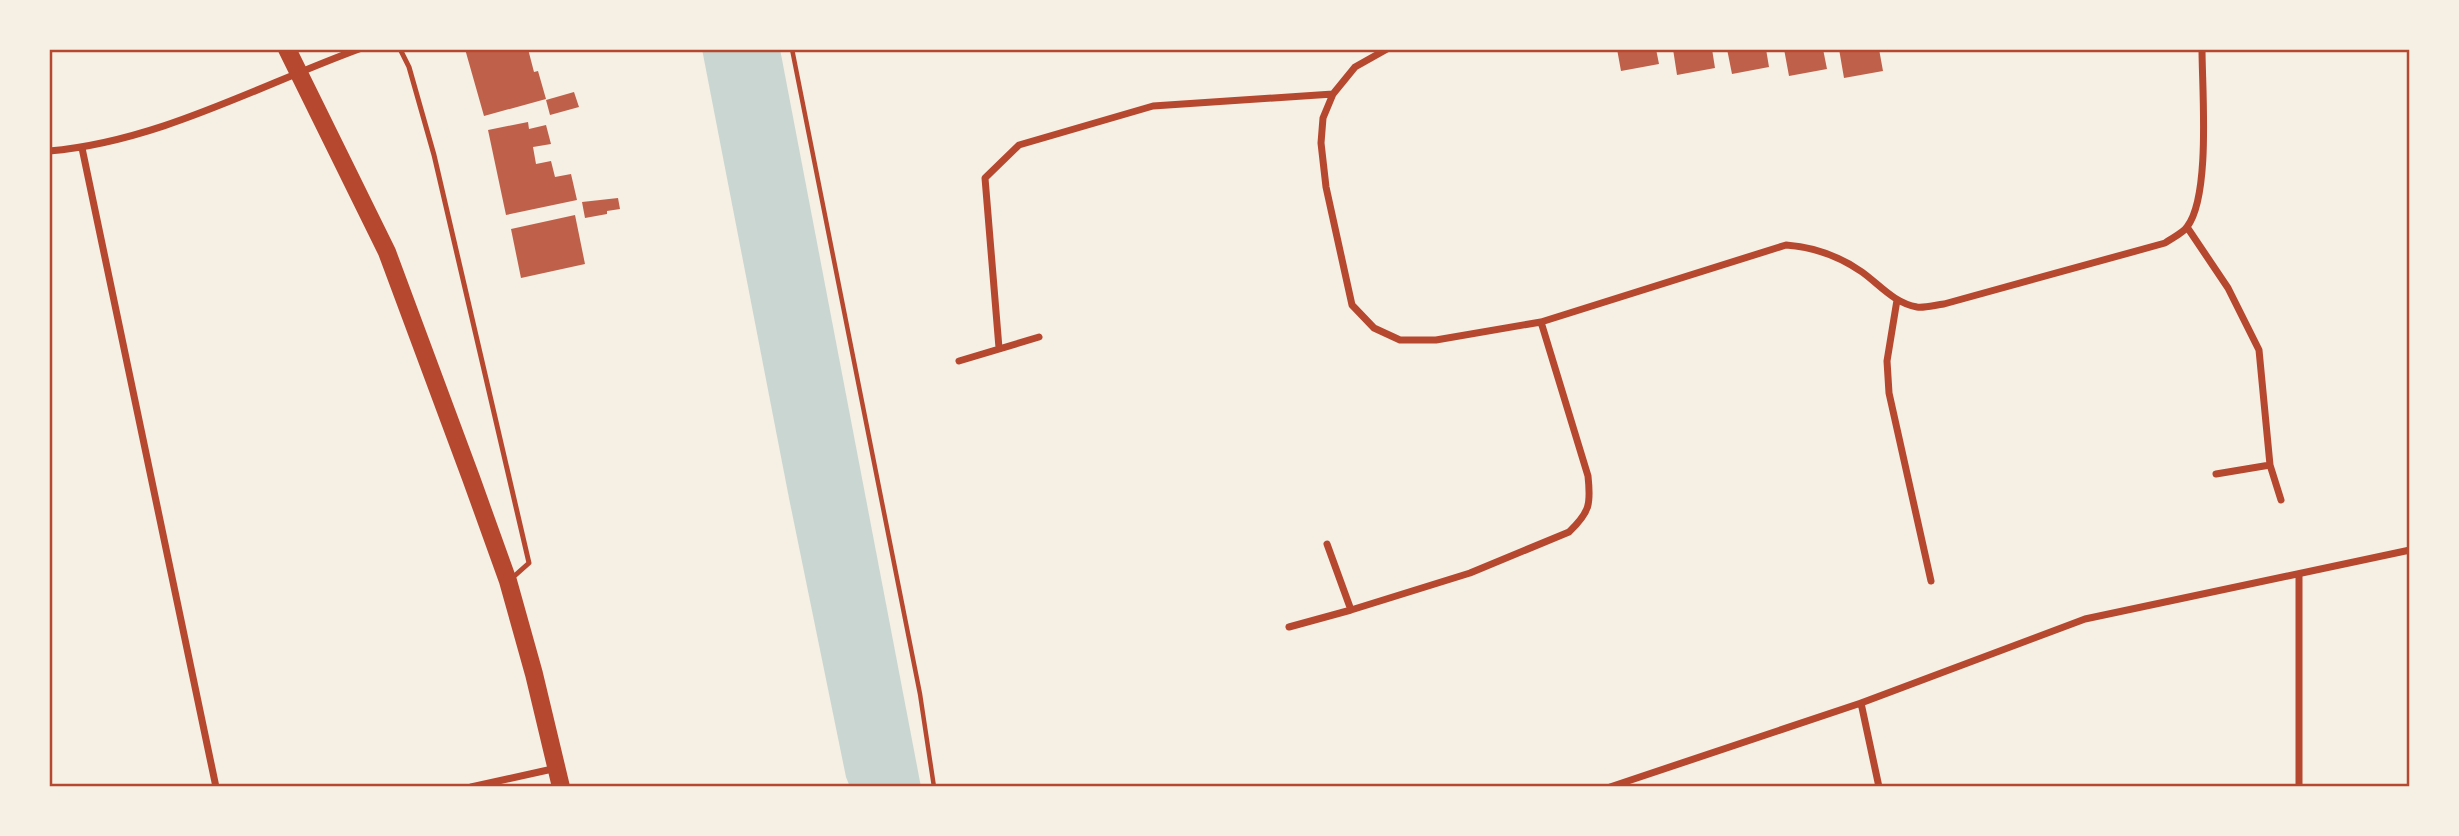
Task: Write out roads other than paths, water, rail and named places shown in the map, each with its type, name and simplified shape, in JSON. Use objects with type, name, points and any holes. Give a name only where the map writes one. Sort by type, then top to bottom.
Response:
[{"type":"main road","points":[[287,49],[387,252],[508,581],[561,787]]},
{"type":"street","points":[[49,151],[82,148],[180,121],[359,49]]},
{"type":"street","points":[[1387,49],[1355,67],[1333,94],[1323,118],[1321,142],[1326,187],[1352,305],[1374,328],[1400,340],[1436,340],[1541,322],[1786,245],[1808,247],[1833,256],[1861,272],[1897,300],[1919,308],[1944,304],[2165,243],[2187,227],[2198,201],[2203,174],[2202,49]]},
{"type":"street","points":[[999,348],[985,178],[1019,145],[1153,106],[1333,94]]},
{"type":"street","points":[[82,148],[216,787]]},
{"type":"street","points":[[2187,227],[2228,288],[2259,350],[2270,465],[2281,500]]},
{"type":"street","points":[[1897,300],[1887,361],[1889,393],[1931,581]]},
{"type":"street","points":[[1289,627],[1470,573],[1569,532],[1582,520],[1591,502],[1588,476],[1541,322]]},
{"type":"street","points":[[959,361],[1039,337]]},
{"type":"street","points":[[2216,474],[2270,465]]},
{"type":"street","points":[[1327,544],[1351,610]]},
{"type":"street","points":[[1610,787],[1861,703],[2085,619],[2410,550]]},
{"type":"street","points":[[2299,787],[2300,575]]},
{"type":"street","points":[[1861,703],[1879,787]]},
{"type":"street","points":[[471,787],[558,768]]},
{"type":"lane","points":[[400,49],[409,67],[434,155],[529,563],[508,581]]}]
